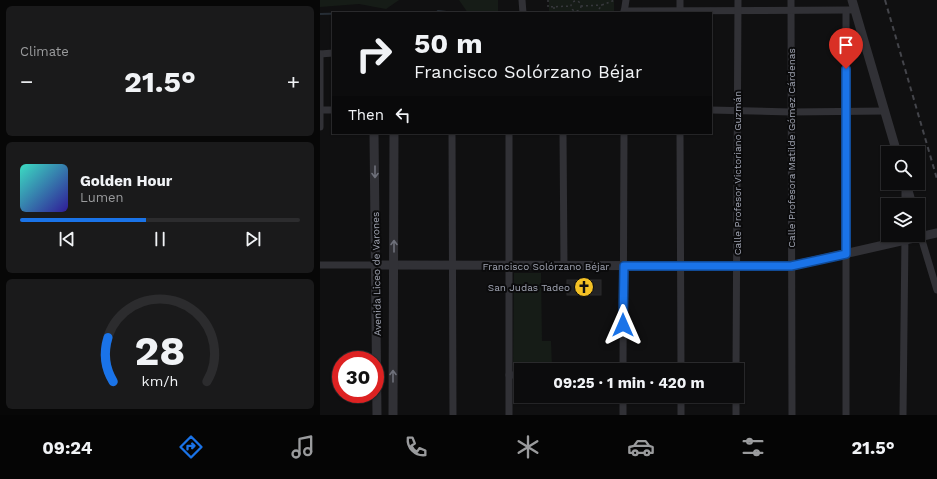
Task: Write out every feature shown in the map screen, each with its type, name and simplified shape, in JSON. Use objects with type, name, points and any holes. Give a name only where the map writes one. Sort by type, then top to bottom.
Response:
[{"type":"street","points":[[522,0],[523,12]]},
{"type":"street","points":[[626,0],[624,12],[855,10]]},
{"type":"street","points":[[680,0],[680,12]]},
{"type":"street","name":"Calle Profesor Victoriano Guzmán","points":[[736,363],[738,0]]},
{"type":"street","name":"Calle Profesora Matilde Gómez Cárdenas","points":[[791,0],[792,415]]},
{"type":"street","points":[[852,0],[895,146]]},
{"type":"street","points":[[846,11],[846,415]]},
{"type":"street","points":[[320,127],[320,54],[332,54]]},
{"type":"street","points":[[320,110],[332,110]]},
{"type":"street","points":[[712,110],[791,112],[885,111]]},
{"type":"street","name":"Avenida Liceo de Varones","points":[[374,134],[377,415]]},
{"type":"street","name":"Avenida Liceo de Varones","points":[[393,415],[394,134]]},
{"type":"street","points":[[452,134],[453,415]]},
{"type":"street","points":[[509,134],[509,415]]},
{"type":"street","points":[[563,134],[564,266]]},
{"type":"street","points":[[623,363],[624,134]]},
{"type":"street","points":[[680,134],[681,363]]},
{"type":"street","name":"Francisco Solórzano Béjar","points":[[925,235],[937,233]]},
{"type":"street","name":"Francisco Solórzano Béjar","points":[[320,265],[791,266],[846,254],[890,242]]},
{"type":"street","points":[[903,415],[905,242]]},
{"type":"street","points":[[923,242],[937,290]]},
{"type":"street","points":[[509,375],[514,375]]},
{"type":"street","points":[[623,403],[623,415]]},
{"type":"street","points":[[681,403],[681,415]]},
{"type":"street","points":[[736,403],[736,415]]},
{"type":"path","points":[[548,0],[548,7],[571,6],[572,3],[577,1],[581,6]]},
{"type":"path","points":[[581,6],[602,5],[615,0]]},
{"type":"path","points":[[597,12],[602,5]]},
{"type":"path","points":[[571,6],[572,9],[577,11],[581,9],[581,6]]},
{"type":"path","points":[[554,7],[554,12]]},
{"type":"shaded area","points":[[320,0],[399,0],[386,9],[359,4],[320,7]]},
{"type":"shaded area","points":[[459,0],[498,0],[498,12],[467,12]]},
{"type":"shaded area","points":[[549,0],[614,0],[614,12],[549,12]]},
{"type":"shaded area","points":[[514,273],[541,273],[542,341],[551,341],[552,363],[514,363],[513,368]]},
{"type":"building","name":"San Judas Tadeo","points":[[567,280],[601,280],[601,295],[567,295]]},
{"type":"waterway","points":[[437,12],[446,12]]},
{"type":"waterway","points":[[320,14],[332,14]]},
{"type":"railway","points":[[885,0],[937,179]]},
{"type":"place","name":"San Judas Tadeo","points":[[584,287]]},
{"type":"route","points":[[623,325],[624,266],[791,266],[846,254],[846,69]]}]
